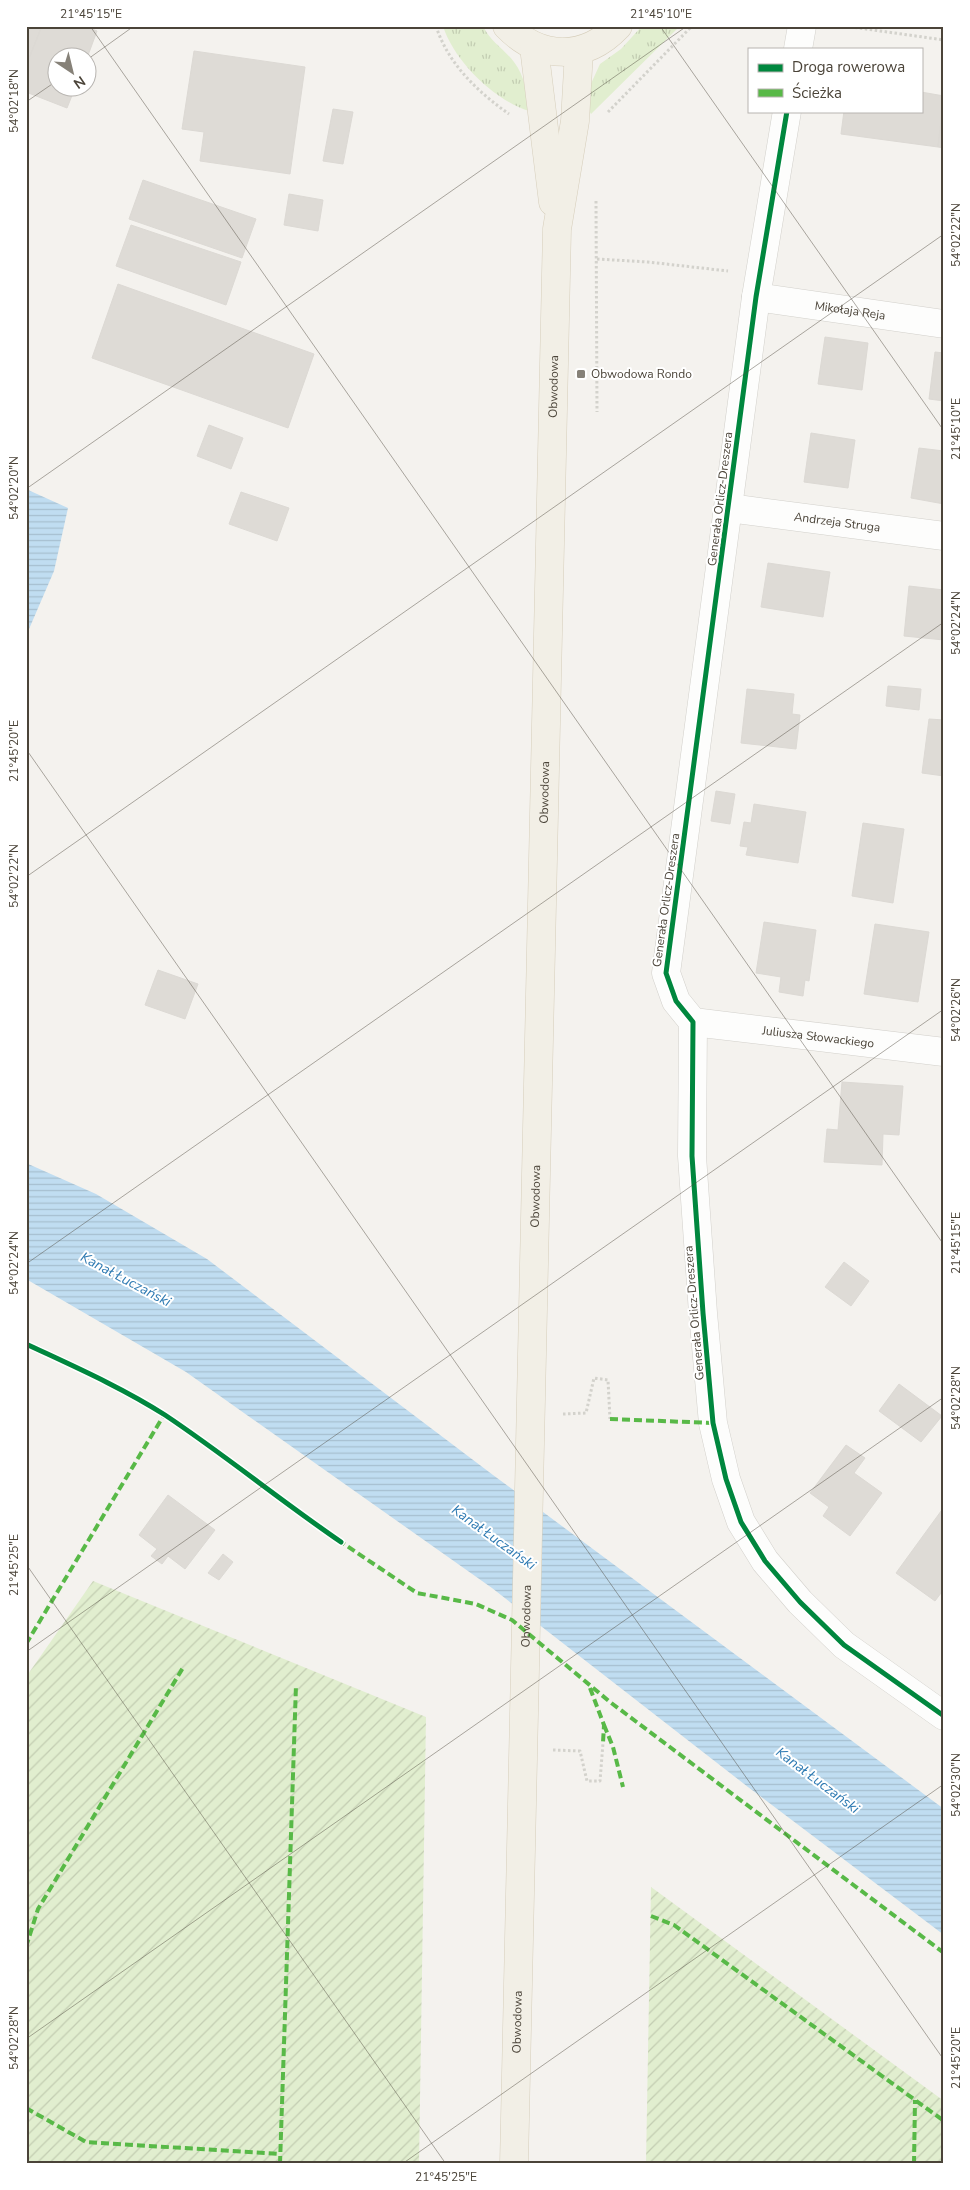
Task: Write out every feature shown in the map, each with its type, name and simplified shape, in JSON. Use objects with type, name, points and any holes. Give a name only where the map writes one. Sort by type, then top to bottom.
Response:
[{"type":"main road","points":[[507,26],[517,37],[534,47],[556,52],[579,51],[606,38],[618,26]]},
{"type":"main road","name":"Obwodowa","points":[[534,47],[557,229]]},
{"type":"main road","name":"Obwodowa","points":[[514,2164],[532,1278],[557,229],[575,121],[579,51]]},
{"type":"street","points":[[798,48],[802,26]]},
{"type":"street","name":"Generała Orlicz-Dreszera","points":[[787,112],[756,297],[666,974],[676,1001],[693,1022],[692,1156],[710,1396],[713,1423],[726,1480],[740,1522],[765,1562],[800,1602],[844,1645],[944,1716]]},
{"type":"street","name":"Mikołaja Reja","points":[[756,297],[944,324]]},
{"type":"street","name":"Andrzeja Struga","points":[[729,508],[944,536]]},
{"type":"street","name":"Juliusza Słowackiego","points":[[693,1022],[944,1052]]},
{"type":"path","points":[[845,26],[944,40]]},
{"type":"path","points":[[596,192],[597,412]]},
{"type":"path","points":[[597,259],[648,262],[732,272]]},
{"type":"path","points":[[556,1414],[586,1413],[594,1378],[608,1380],[610,1418]]},
{"type":"path","points":[[549,1750],[580,1751],[587,1781],[600,1781],[603,1743]]},
{"type":"green space","points":[[443,26],[483,26],[489,36],[518,67],[525,85],[529,111],[502,98],[477,78],[456,52]]},
{"type":"green space","points":[[642,26],[680,26],[591,114],[583,101],[600,64],[621,49]]},
{"type":"green space","points":[[93,1581],[426,1717],[419,2164],[26,2164],[26,1677]]},
{"type":"green space","points":[[651,1887],[944,2101],[944,2164],[646,2164]]},
{"type":"water","points":[[26,489],[68,508],[54,571],[26,636]]},
{"type":"water","name":"Kanał Łuczański","points":[[26,1163],[96,1194],[207,1259],[493,1475],[944,1809],[944,1935],[748,1787],[492,1588],[186,1372],[26,1279]]},
{"type":"building","points":[[26,26],[42,26],[26,66]]},
{"type":"building","points":[[42,26],[85,26],[97,31],[91,48],[48,48],[48,98],[71,98],[67,108],[26,92],[26,66]]},
{"type":"building","points":[[194,51],[305,67],[290,174],[200,161],[204,132],[182,129]]},
{"type":"building","points":[[922,92],[944,96],[938,147],[841,134],[844,112],[922,112]]},
{"type":"building","points":[[333,109],[353,112],[343,164],[323,161]]},
{"type":"building","points":[[944,112],[944,148],[938,147]]},
{"type":"building","points":[[143,180],[256,219],[242,258],[129,219]]},
{"type":"building","points":[[289,194],[323,200],[318,231],[284,225]]},
{"type":"building","points":[[131,225],[241,262],[226,305],[116,266]]},
{"type":"building","points":[[118,284],[314,354],[288,428],[92,358]]},
{"type":"building","points":[[825,337],[868,343],[862,390],[818,384]]},
{"type":"building","points":[[935,352],[944,353],[944,401],[929,399]]},
{"type":"building","points":[[209,425],[243,438],[231,469],[197,456]]},
{"type":"building","points":[[811,433],[855,440],[848,488],[804,482]]},
{"type":"building","points":[[919,448],[944,451],[944,504],[911,498]]},
{"type":"building","points":[[241,492],[289,508],[277,541],[229,524]]},
{"type":"building","points":[[768,563],[830,572],[823,617],[761,607]]},
{"type":"building","points":[[909,586],[944,590],[944,640],[904,636]]},
{"type":"building","points":[[888,686],[921,689],[919,710],[886,706]]},
{"type":"building","points":[[747,689],[794,694],[792,714],[800,715],[796,749],[741,743]]},
{"type":"building","points":[[929,719],[944,720],[944,776],[922,773]]},
{"type":"building","points":[[716,791],[735,794],[730,824],[711,821]]},
{"type":"building","points":[[754,804],[806,812],[798,863],[746,855],[748,847],[740,846],[744,822],[751,823]]},
{"type":"building","points":[[863,823],[904,829],[893,903],[852,896]]},
{"type":"building","points":[[764,922],[816,930],[809,981],[805,980],[803,996],[779,992],[781,977],[756,973]]},
{"type":"building","points":[[875,924],[929,932],[918,1002],[864,994]]},
{"type":"building","points":[[158,970],[198,984],[185,1019],[145,1005]]},
{"type":"building","points":[[842,1082],[903,1086],[899,1135],[883,1134],[882,1165],[824,1162],[827,1129],[838,1130]]},
{"type":"building","points":[[844,1262],[869,1281],[851,1306],[825,1287]]},
{"type":"building","points":[[899,1384],[942,1416],[921,1442],[879,1411]]},
{"type":"building","points":[[846,1445],[865,1458],[854,1473],[882,1493],[850,1536],[823,1516],[829,1507],[810,1493]]},
{"type":"building","points":[[168,1495],[215,1530],[185,1569],[168,1556],[162,1564],[151,1556],[157,1549],[139,1535]]},
{"type":"building","points":[[944,1507],[944,1589],[935,1601],[896,1573]]},
{"type":"building","points":[[223,1554],[233,1562],[219,1580],[208,1573]]},
{"type":"marked path","points":[[26,1644],[164,1415]]},
{"type":"marked path","points":[[610,1419],[713,1423]]},
{"type":"marked path","points":[[338,1540],[417,1593],[476,1604],[512,1620],[610,1702],[944,1953]]},
{"type":"marked path","points":[[26,1947],[38,1909],[184,1666]]},
{"type":"marked path","points":[[280,2164],[296,1685]]},
{"type":"marked path","points":[[590,1688],[604,1725],[603,1743]]},
{"type":"marked path","points":[[604,1725],[613,1747],[623,1787]]},
{"type":"marked path","points":[[651,1916],[674,1925],[944,2121]]},
{"type":"marked path","points":[[914,2164],[915,2100]]},
{"type":"marked path","points":[[26,2108],[86,2142],[280,2154]]},
{"type":"cycle path","points":[[787,112],[756,297],[666,973],[676,1001],[693,1022],[692,1156],[713,1423],[726,1479],[741,1522],[765,1561],[800,1602],[844,1645],[944,1716]]},
{"type":"cycle path","points":[[26,1344],[114,1386],[165,1415],[341,1542]]},
{"type":"place","name":"Obwodowa Rondo","points":[[581,374]]}]
